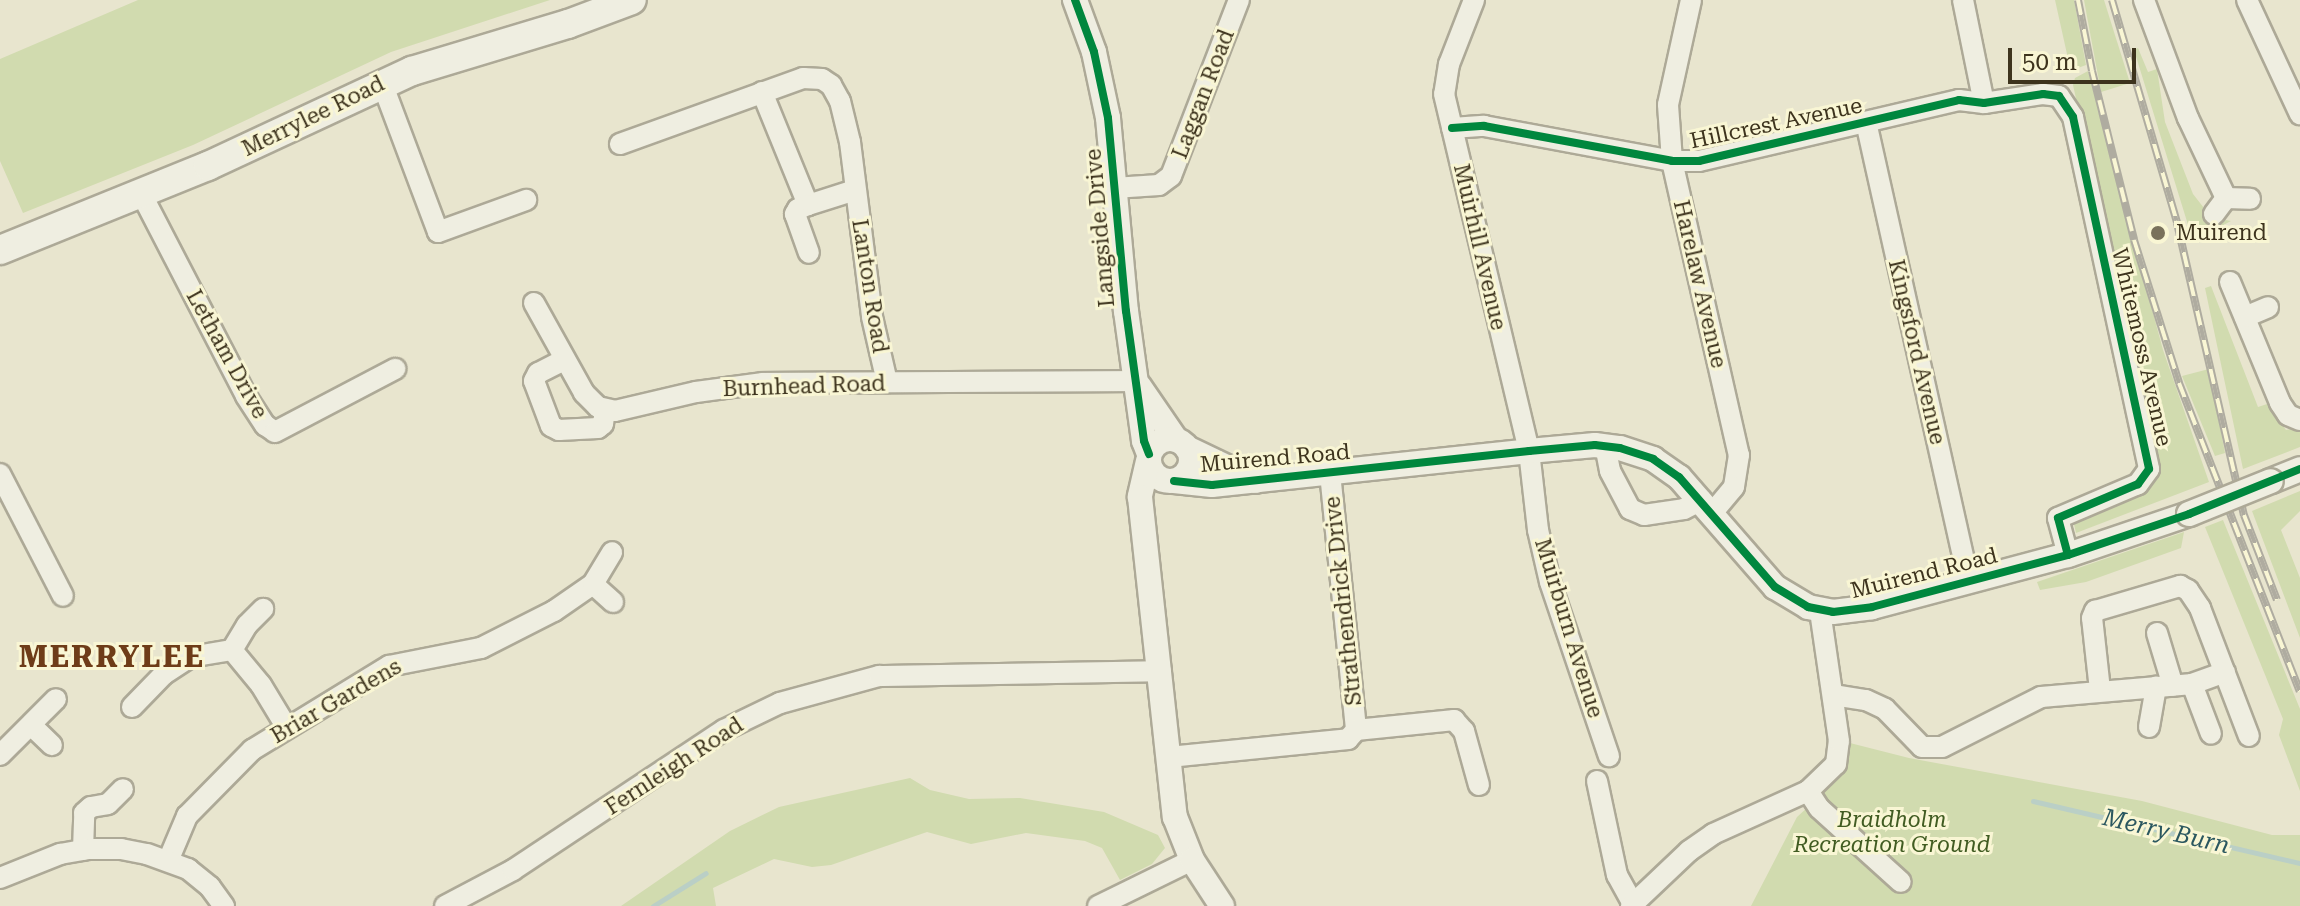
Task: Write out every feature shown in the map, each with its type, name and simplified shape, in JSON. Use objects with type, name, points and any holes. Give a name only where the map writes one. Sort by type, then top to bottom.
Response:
[{"type":"main road","name":"Merrylee Road","points":[[0,250],[142,195],[382,83],[446,59],[568,24],[632,0]]},
{"type":"street","name":"Langside Drive","points":[[1075,0],[1102,82],[1144,441],[1154,474],[1170,481]]},
{"type":"street","name":"Laggan Road","points":[[1114,188],[1159,185],[1171,176],[1239,0]]},
{"type":"street","name":"Muirhill Avenue","points":[[1474,0],[1444,82],[1452,128],[1529,451]]},
{"type":"street","name":"Harelaw Avenue","points":[[1691,0],[1668,105],[1672,161],[1739,455],[1734,487],[1707,506]]},
{"type":"street","points":[[1963,0],[1984,103]]},
{"type":"street","points":[[2144,0],[2220,206],[2250,199]]},
{"type":"street","points":[[2247,0],[2300,114]]},
{"type":"street","name":"Lanton Road","points":[[620,144],[803,78],[822,79],[831,85],[845,118],[872,317],[887,382]]},
{"type":"street","points":[[382,83],[438,232],[526,200]]},
{"type":"street","points":[[762,92],[808,205],[798,209],[795,214],[809,253]]},
{"type":"street","name":"Hillcrest Avenue","points":[[1452,128],[1484,126],[1672,161],[1699,161],[1959,100],[1984,103],[2043,94],[2059,96]]},
{"type":"street","name":"Whitemoss Avenue","points":[[2059,96],[2073,117],[2149,469],[2138,484],[2058,518],[2068,555]]},
{"type":"street","name":"Kingsford Avenue","points":[[1866,122],[1969,582]]},
{"type":"street","name":"Lanton Road","points":[[808,205],[855,190]]},
{"type":"street","name":"Letham Drive","points":[[142,195],[246,396],[265,425],[275,432],[395,369]]},
{"type":"street","points":[[2230,282],[2280,403],[2288,415],[2300,420]]},
{"type":"street","points":[[534,303],[584,393],[605,409],[603,424],[598,428],[559,430],[551,426],[534,381],[538,373],[564,360]]},
{"type":"street","points":[[2245,317],[2268,307]]},
{"type":"street","name":"Langside Drive","points":[[1135,381],[1182,444],[1189,467],[1170,481],[1152,502],[1145,525]]},
{"type":"street","name":"Burnhead Road","points":[[605,409],[615,411],[696,392],[763,383],[1135,381]]},
{"type":"street","points":[[1149,458],[1157,443],[1182,444]]},
{"type":"street","name":"Muirend Road","points":[[1182,444],[1258,482]]},
{"type":"street","points":[[1605,445],[1610,471],[1630,509],[1644,515],[1707,506]]},
{"type":"street","name":"Muirend Road","points":[[1170,481],[1212,485],[1258,482],[1605,445],[1653,459],[1679,477],[1775,587],[1820,610],[1848,611],[2068,555],[2189,514],[2300,469]]},
{"type":"street","name":"Muirburn Avenue","points":[[1529,451],[1538,530],[1550,582],[1609,756]]},
{"type":"street","name":"Langside Drive","points":[[1149,458],[1140,497],[1175,817],[1192,860],[1222,906]]},
{"type":"street","name":"Strathendrick Drive","points":[[1330,473],[1356,730]]},
{"type":"street","points":[[0,474],[63,596]]},
{"type":"street","name":"Briar Gardens","points":[[168,861],[187,816],[244,757],[389,666],[404,660],[481,648],[554,611],[593,584],[612,552]]},
{"type":"street","points":[[593,584],[613,602]]},
{"type":"street","points":[[2100,690],[2092,618],[2095,611],[2180,586],[2188,590],[2200,608],[2249,736]]},
{"type":"street","points":[[132,707],[164,674],[190,657],[232,650],[247,625],[263,609]]},
{"type":"street","points":[[1597,781],[1617,875],[1632,905],[1689,851],[1713,834],[1808,791],[1836,764],[1839,741],[1820,610]]},
{"type":"street","points":[[2157,633],[2174,686],[2211,734]]},
{"type":"street","points":[[232,650],[261,685],[287,728]]},
{"type":"street","name":"Fernleigh Road","points":[[445,906],[513,870],[714,736],[780,703],[879,676],[1161,671]]},
{"type":"street","points":[[1833,695],[1866,700],[1885,709],[1922,747],[1942,747],[2041,697],[2174,686],[2225,672]]},
{"type":"street","points":[[2149,727],[2174,686]]},
{"type":"street","points":[[0,755],[56,699]]},
{"type":"street","name":"Strathendrick Drive","points":[[1169,757],[1348,739],[1356,730],[1454,720],[1464,731],[1479,785]]},
{"type":"street","points":[[31,725],[52,745]]},
{"type":"street","points":[[83,850],[84,813],[91,807],[108,804],[123,789]]},
{"type":"street","points":[[1808,791],[1819,808],[1848,837],[1901,882]]},
{"type":"street","points":[[0,878],[36,862],[83,850],[121,849],[168,861],[201,878],[224,906]]},
{"type":"street","points":[[1098,906],[1192,860]]},
{"type":"green space","points":[[138,0],[550,0],[391,52],[193,145],[23,213],[0,161],[0,59]]},
{"type":"green space","points":[[2055,0],[2074,0],[2086,65],[2067,72],[2069,63]]},
{"type":"green space","points":[[2084,0],[2104,0],[2130,83],[2101,92]]},
{"type":"green space","points":[[2138,48],[2148,72],[2157,69],[2165,122],[2193,194],[2211,217],[2231,221],[2193,241],[2134,50]]},
{"type":"green space","points":[[2088,71],[2163,350],[2209,482],[2076,533],[2073,520],[2160,476],[2073,85],[2075,78]]},
{"type":"green space","points":[[2211,286],[2258,407],[2267,404],[2286,430],[2300,427],[2300,447],[2243,469],[2205,288]]},
{"type":"green space","points":[[2209,369],[2225,453],[2215,456],[2182,376]]},
{"type":"green space","points":[[2300,491],[2300,511],[2281,530],[2300,578],[2300,638],[2252,511]]},
{"type":"green space","points":[[2223,520],[2300,709],[2300,791],[2279,735],[2283,719],[2205,527]]},
{"type":"green space","points":[[2184,532],[2181,548],[2086,582],[2040,590],[2037,582]]},
{"type":"green space","name":"Braidholm Recreation Ground","points":[[1846,742],[1909,758],[2142,801],[2272,835],[2300,835],[2300,906],[1751,906],[1797,817],[1831,786]]},
{"type":"green space","points":[[910,778],[930,790],[969,799],[1020,798],[1104,812],[1158,835],[1165,848],[1152,864],[1120,880],[1102,848],[1085,841],[1026,833],[971,844],[927,832],[831,865],[812,867],[774,859],[713,888],[716,906],[621,906],[730,831],[779,807]]},
{"type":"waterway","name":"Merry Burn","points":[[2033,801],[2300,863]]},
{"type":"waterway","name":"Merry Burn","points":[[653,906],[706,873]]},
{"type":"railway","points":[[2078,0],[2092,71],[2134,240],[2179,383],[2300,691]]},
{"type":"railway","points":[[2112,0],[2177,223],[2244,515],[2277,600]]},
{"type":"cycle path","points":[[1075,0],[1094,52],[1108,118],[1126,311],[1144,441],[1149,454]]},
{"type":"cycle path","points":[[1452,128],[1484,126],[1672,161],[1699,161],[1959,100],[1984,103],[2043,94],[2059,96],[2073,117],[2149,469],[2138,484],[2058,518],[2068,555]]},
{"type":"cycle path","points":[[1174,481],[1212,485],[1595,445],[1620,448],[1653,459],[1679,477],[1775,587],[1808,607],[1833,612],[1872,607],[2068,555],[2189,514],[2300,469]]},
{"type":"place","name":"Muirend","points":[[2158,233]]},
{"type":"district","name":"MERRYLEE","points":[[112,657]]}]
